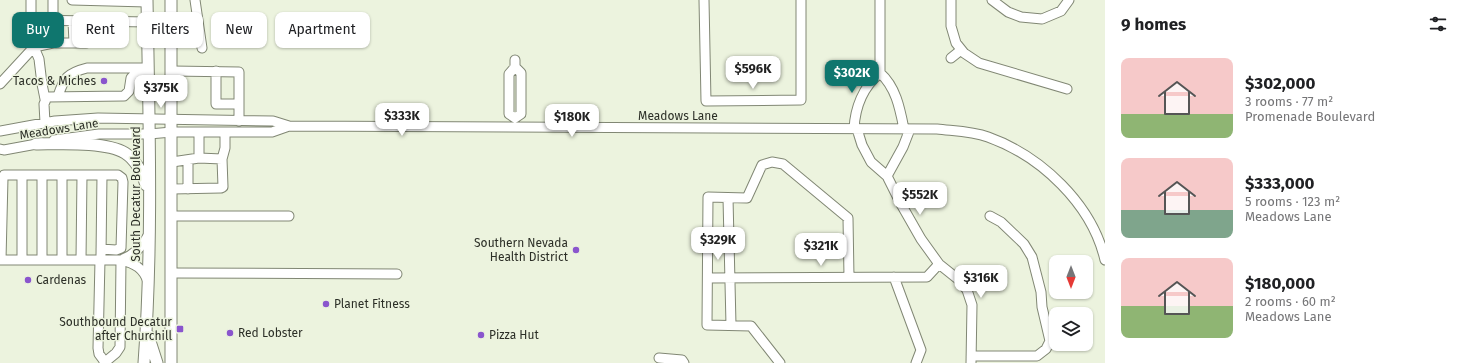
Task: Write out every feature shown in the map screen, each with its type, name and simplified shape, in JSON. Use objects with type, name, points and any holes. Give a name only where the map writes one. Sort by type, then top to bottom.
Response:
[{"type":"main road","points":[[171,363],[172,0]]},
{"type":"main road","name":"South Decatur Boulevard","points":[[147,1],[148,12]]},
{"type":"main road","name":"South Decatur Boulevard","points":[[144,363],[149,287],[150,199],[148,48]]},
{"type":"main road","points":[[36,144],[102,146],[122,151],[132,159],[140,169],[150,199]]},
{"type":"main road","points":[[146,330],[157,363]]},
{"type":"street","points":[[31,0],[31,12]]},
{"type":"street","points":[[53,0],[53,12]]},
{"type":"street","points":[[72,0],[147,1]]},
{"type":"street","points":[[194,0],[196,12]]},
{"type":"street","points":[[704,0],[706,101],[801,100],[801,0]]},
{"type":"street","points":[[880,0],[880,73],[870,82],[859,103],[854,119],[862,145],[871,162],[887,176],[921,239],[939,264],[959,280],[967,290],[972,305],[971,360],[1037,356],[1046,349],[1050,341],[1042,307],[1041,292],[1032,257],[1024,244],[1001,222],[990,216]]},
{"type":"street","points":[[951,0],[952,26],[956,43],[964,53],[980,63],[1067,89]]},
{"type":"street","points":[[992,0],[1008,12],[1021,17],[1042,19],[1061,10],[1069,0]]},
{"type":"street","points":[[0,84],[33,48]]},
{"type":"street","points":[[34,48],[39,59],[45,99],[44,123]]},
{"type":"street","points":[[951,58],[961,50]]},
{"type":"street","points":[[515,64],[509,74],[509,114],[515,123]]},
{"type":"street","points":[[58,96],[63,81],[79,70],[87,68],[148,72]]},
{"type":"street","points":[[172,71],[239,72],[239,121]]},
{"type":"street","points":[[45,99],[47,97],[58,96],[124,96],[129,92],[130,78],[148,72]]},
{"type":"street","points":[[216,72],[216,104],[239,104]]},
{"type":"street","points":[[880,73],[884,76],[897,99],[907,129],[903,147],[887,176]]},
{"type":"street","name":"Meadows Lane","points":[[0,131],[44,123],[98,118],[273,121],[289,126],[515,123],[937,129],[965,132],[987,136],[1013,148],[1031,159],[1054,177],[1072,197],[1090,223],[1103,250],[1105,260]]},
{"type":"street","name":"Meadows Lane","points":[[0,149],[4,150],[83,135],[149,134],[172,132],[272,132],[289,126]]},
{"type":"street","points":[[199,132],[199,158]]},
{"type":"street","points":[[172,189],[221,188],[223,186],[222,159],[225,148],[225,132]]},
{"type":"street","points":[[172,162],[199,158],[222,159]]},
{"type":"street","points":[[188,160],[188,189]]},
{"type":"street","points":[[780,363],[751,326],[707,325],[708,197],[747,198],[762,164],[772,162],[783,164],[848,218],[849,277]]},
{"type":"street","points":[[101,249],[116,250],[121,248],[122,178],[118,175],[4,175],[1,213],[1,260],[121,260],[133,264],[141,269],[146,277],[149,287]]},
{"type":"street","points":[[22,175],[22,260]]},
{"type":"street","points":[[42,175],[42,260]]},
{"type":"street","points":[[62,175],[62,260]]},
{"type":"street","points":[[81,260],[82,175]]},
{"type":"street","points":[[102,175],[98,348],[99,354],[105,363],[120,347],[121,260]]},
{"type":"street","points":[[728,198],[731,325]]},
{"type":"street","points":[[172,216],[289,216]]},
{"type":"street","points":[[121,260],[138,250],[149,234]]},
{"type":"street","points":[[708,278],[927,277],[939,264]]},
{"type":"street","points":[[172,273],[397,274]]},
{"type":"street","points":[[894,276],[921,350],[916,363]]},
{"type":"street","points":[[659,358],[682,360],[684,363]]},
{"type":"place","name":"Tacos & Miches","points":[[104,81]]},
{"type":"place","name":"Southern Nevada Health District","points":[[576,250]]},
{"type":"place","name":"Cardenas","points":[[28,280]]},
{"type":"place","name":"Planet Fitness","points":[[326,304]]},
{"type":"place","name":"Southbound Decatur after Churchill","points":[[180,329]]},
{"type":"place","name":"Red Lobster","points":[[230,333]]},
{"type":"place","name":"Pizza Hut","points":[[481,335]]}]
